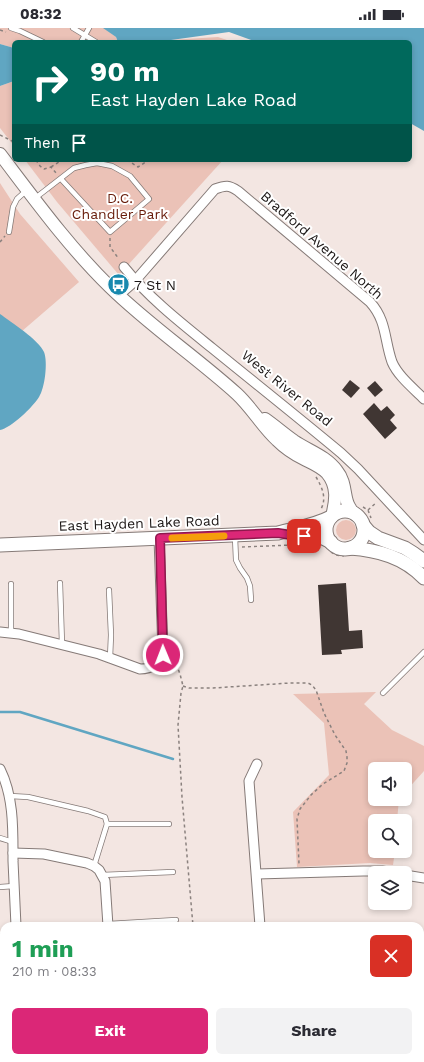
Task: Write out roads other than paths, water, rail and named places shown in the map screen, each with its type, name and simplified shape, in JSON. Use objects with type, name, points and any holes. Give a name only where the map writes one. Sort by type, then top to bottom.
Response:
[{"type":"main road","points":[[364,515],[342,512],[332,517],[326,527],[326,532],[330,542],[339,548],[373,550],[382,553],[409,565],[424,578]]},
{"type":"main road","points":[[350,548],[358,544],[361,539],[363,534],[364,515]]},
{"type":"main road","points":[[364,515],[369,532],[378,538],[404,548],[424,561]]},
{"type":"main road","name":"East Hayden Lake Road","points":[[278,533],[310,526],[332,517]]},
{"type":"main road","name":"East Hayden Lake Road","points":[[0,545],[278,533],[297,536],[319,536],[330,542]]},
{"type":"street","points":[[0,154],[30,195],[83,259],[119,295],[151,324],[239,396],[254,412],[266,429],[282,444],[326,473],[331,479],[336,493],[332,517]]},
{"type":"street","name":"Bradford Avenue North","points":[[135,281],[215,189],[224,186],[231,186],[370,302],[379,312],[382,319],[393,363],[400,373],[424,399]]},
{"type":"street","name":"West River Road","points":[[124,268],[155,300],[192,332],[341,453],[384,496],[424,540]]},
{"type":"street","points":[[119,295],[135,281]]},
{"type":"street","points":[[254,412],[294,441],[324,457],[342,477],[350,508],[364,515]]},
{"type":"street","points":[[0,632],[12,633],[62,644],[99,654],[140,669],[146,669],[156,664],[163,655],[160,538]]},
{"type":"street","points":[[258,764],[249,781],[260,922]]},
{"type":"street","points":[[0,769],[6,790],[13,842],[16,922]]},
{"type":"street","points":[[13,853],[44,854],[87,863],[94,866],[99,870],[105,880],[108,922]]},
{"type":"street","points":[[257,874],[368,871]]},
{"type":"street","points":[[412,876],[424,878]]},
{"type":"lane","points":[[11,28],[39,40]]},
{"type":"lane","points":[[73,28],[93,40]]},
{"type":"lane","points":[[82,40],[89,28]]},
{"type":"lane","points":[[9,232],[13,207],[17,199],[30,195],[61,179],[74,168],[86,165],[97,163],[112,166],[130,176],[149,199],[110,232],[61,179]]},
{"type":"lane","points":[[235,535],[236,560],[247,578],[250,586],[251,600]]},
{"type":"lane","points":[[60,583],[62,644]]},
{"type":"lane","points":[[11,584],[12,633]]},
{"type":"lane","points":[[109,590],[111,634],[110,658]]},
{"type":"lane","points":[[384,693],[424,652]]},
{"type":"lane","points":[[6,790],[88,811],[105,817],[107,824],[94,866]]},
{"type":"lane","points":[[107,824],[169,824]]},
{"type":"lane","points":[[0,838],[13,842]]},
{"type":"lane","points":[[102,875],[172,872]]},
{"type":"lane","points":[[0,887],[14,886]]},
{"type":"lane","points":[[149,922],[176,920]]},
{"type":"water","points":[[103,28],[424,28],[424,131],[412,124],[412,40],[251,40],[229,32],[171,40],[117,40],[116,37]]},
{"type":"water","points":[[0,44],[12,47],[12,82],[0,86]]},
{"type":"water","points":[[0,314],[37,342],[44,352],[46,368],[43,388],[39,397],[16,421],[0,430]]},
{"type":"waterway","points":[[0,712],[20,712],[173,759]]},
{"type":"place","name":"7 St N","points":[[118,285]]},
{"type":"park label","name":"D.C. Chandler Park","points":[[120,206]]}]
